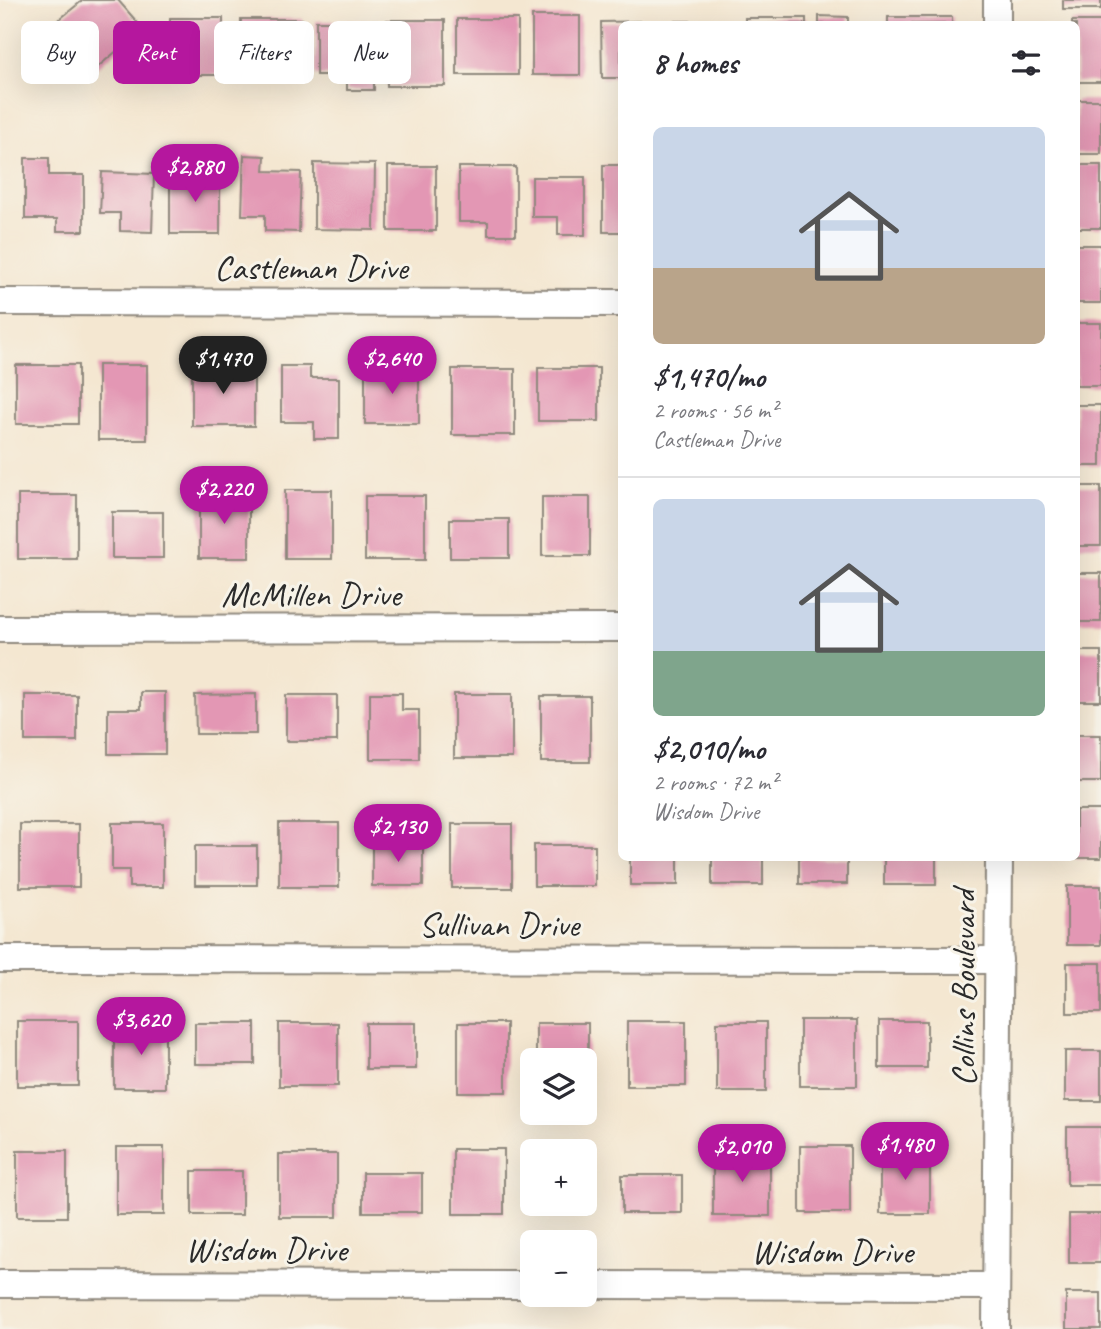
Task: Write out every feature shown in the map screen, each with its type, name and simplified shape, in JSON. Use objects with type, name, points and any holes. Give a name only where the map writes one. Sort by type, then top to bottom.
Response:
[{"type":"street","points":[[997,0],[997,21]]},
{"type":"street","name":"Castleman Drive","points":[[0,302],[618,303]]},
{"type":"street","name":"McMillen Drive","points":[[0,629],[618,628]]},
{"type":"street","name":"Collins Boulevard","points":[[996,1329],[999,861]]},
{"type":"street","name":"Sullivan Drive","points":[[0,959],[999,960]]},
{"type":"street","name":"Wisdom Drive","points":[[0,1284],[520,1285]]},
{"type":"street","name":"Wisdom Drive","points":[[597,1285],[996,1286]]},
{"type":"building","points":[[83,0],[118,0],[136,21],[113,21],[113,54],[99,66],[99,21],[57,21]]},
{"type":"building","points":[[1063,0],[1101,0],[1101,9],[1063,9]]},
{"type":"building","points":[[532,16],[580,16],[580,75],[532,75]]},
{"type":"building","points":[[819,16],[848,17],[848,21],[819,21]]},
{"type":"building","points":[[888,17],[952,17],[952,21],[888,21]]},
{"type":"building","points":[[170,18],[223,18],[223,21],[214,21],[214,75],[200,75],[200,21],[170,21]]},
{"type":"building","points":[[745,18],[806,18],[806,21],[745,21]]},
{"type":"building","points":[[241,19],[302,19],[302,21]]},
{"type":"building","points":[[457,19],[518,19],[518,75],[457,75]]},
{"type":"building","points":[[445,20],[445,86],[387,86],[411,84],[411,21],[387,21]]},
{"type":"building","points":[[316,21],[328,21],[328,75],[316,75]]},
{"type":"building","points":[[1080,21],[1101,21],[1101,82],[1080,82]]},
{"type":"building","points":[[601,22],[618,22],[618,78],[602,78]]},
{"type":"building","points":[[347,84],[374,84],[374,90],[347,90]]},
{"type":"building","points":[[1080,100],[1101,100],[1101,154],[1080,154]]},
{"type":"building","points":[[244,155],[265,156],[264,171],[301,172],[299,232],[265,231],[265,215],[242,215]]},
{"type":"building","points":[[25,158],[49,158],[49,175],[84,175],[84,231],[57,231],[57,219],[25,219]]},
{"type":"building","points":[[314,163],[375,164],[374,230],[314,229]]},
{"type":"building","points":[[603,165],[618,165],[618,232],[603,232]]},
{"type":"building","points":[[1080,165],[1101,165],[1101,228],[1080,228]]},
{"type":"building","points":[[388,166],[436,166],[436,231],[388,231]]},
{"type":"building","points":[[459,167],[516,167],[516,235],[488,235],[488,222],[459,222]]},
{"type":"building","points":[[102,172],[154,174],[152,232],[120,231],[120,213],[100,213]]},
{"type":"building","points":[[170,174],[220,174],[220,234],[170,234]]},
{"type":"building","points":[[532,177],[585,177],[585,235],[558,235],[558,217],[532,217]]},
{"type":"building","points":[[1080,245],[1101,245],[1101,303],[1080,303]]},
{"type":"building","points":[[1080,323],[1101,323],[1101,386],[1080,386]]},
{"type":"building","points":[[16,365],[78,365],[78,424],[16,424]]},
{"type":"building","points":[[98,365],[147,365],[147,440],[98,440]]},
{"type":"building","points":[[192,366],[254,366],[254,426],[192,426]]},
{"type":"building","points":[[281,366],[310,366],[310,378],[339,378],[339,439],[314,439],[314,422],[281,422]]},
{"type":"building","points":[[365,368],[419,368],[419,424],[365,424]]},
{"type":"building","points":[[538,368],[599,368],[599,421],[538,421]]},
{"type":"building","points":[[452,369],[515,369],[515,435],[452,435]]},
{"type":"building","points":[[1080,405],[1101,405],[1101,466],[1080,466]]},
{"type":"building","points":[[1080,486],[1101,486],[1101,546],[1080,546]]},
{"type":"building","points":[[285,490],[332,490],[332,559],[285,559]]},
{"type":"building","points":[[199,493],[249,493],[249,558],[199,558]]},
{"type":"building","points":[[18,495],[77,495],[77,559],[18,559]]},
{"type":"building","points":[[365,496],[425,496],[425,560],[365,560]]},
{"type":"building","points":[[542,497],[590,497],[590,556],[542,556]]},
{"type":"building","points":[[112,512],[163,512],[163,558],[112,558]]},
{"type":"building","points":[[450,519],[509,519],[509,558],[450,558]]},
{"type":"building","points":[[1080,573],[1101,573],[1101,622],[1080,622]]},
{"type":"building","points":[[1080,651],[1101,651],[1101,701],[1080,701]]},
{"type":"building","points":[[141,692],[165,692],[165,754],[108,754],[108,709],[141,709]]},
{"type":"building","points":[[370,693],[402,693],[402,710],[419,710],[419,759],[370,759]]},
{"type":"building","points":[[256,694],[256,734],[196,734],[195,695]]},
{"type":"building","points":[[454,694],[512,694],[512,758],[454,758]]},
{"type":"building","points":[[25,695],[77,695],[77,741],[25,741]]},
{"type":"building","points":[[286,695],[337,695],[337,741],[286,741]]},
{"type":"building","points":[[541,696],[590,696],[590,762],[541,762]]},
{"type":"building","points":[[1080,735],[1101,735],[1101,782],[1080,782]]},
{"type":"building","points":[[1080,810],[1101,810],[1101,858],[1080,858]]},
{"type":"building","points":[[112,823],[163,823],[163,887],[129,887],[129,870],[112,870]]},
{"type":"building","points":[[279,823],[339,823],[339,887],[279,887]]},
{"type":"building","points":[[20,824],[79,824],[79,887],[20,887]]},
{"type":"building","points":[[452,824],[512,824],[512,888],[452,888]]},
{"type":"building","points":[[372,842],[423,842],[423,886],[372,886]]},
{"type":"building","points":[[534,845],[595,845],[595,886],[534,886]]},
{"type":"building","points":[[195,846],[257,846],[257,885],[195,885]]},
{"type":"building","points":[[630,861],[678,861],[678,885],[630,885]]},
{"type":"building","points":[[712,861],[763,861],[763,885],[712,885]]},
{"type":"building","points":[[799,861],[847,861],[847,884],[799,884]]},
{"type":"building","points":[[884,861],[936,861],[936,885],[884,885]]},
{"type":"building","points":[[1067,886],[1101,886],[1101,945],[1067,945]]},
{"type":"building","points":[[1067,963],[1101,963],[1101,1013],[1067,1013]]},
{"type":"building","points":[[800,1020],[857,1020],[857,1086],[800,1086]]},
{"type":"building","points":[[17,1021],[78,1021],[78,1086],[17,1086]]},
{"type":"building","points":[[136,1021],[165,1021],[165,1088],[114,1088],[114,1036],[136,1036]]},
{"type":"building","points":[[627,1021],[686,1021],[686,1086],[627,1086]]},
{"type":"building","points":[[879,1021],[927,1021],[927,1068],[879,1068]]},
{"type":"building","points":[[717,1022],[766,1022],[766,1092],[717,1092]]},
{"type":"building","points":[[195,1023],[255,1023],[255,1064],[195,1064]]},
{"type":"building","points":[[279,1023],[338,1023],[338,1086],[279,1086]]},
{"type":"building","points":[[366,1023],[416,1023],[416,1069],[366,1069]]},
{"type":"building","points":[[458,1023],[506,1023],[506,1092],[458,1092]]},
{"type":"building","points":[[536,1023],[588,1023],[588,1048],[536,1048]]},
{"type":"building","points":[[1065,1051],[1101,1051],[1101,1101],[1065,1101]]},
{"type":"building","points":[[1067,1127],[1101,1127],[1101,1185],[1067,1185]]},
{"type":"building","points":[[800,1146],[850,1146],[850,1213],[800,1213]]},
{"type":"building","points":[[116,1147],[164,1147],[164,1215],[116,1215]]},
{"type":"building","points":[[453,1149],[504,1149],[504,1214],[453,1214]]},
{"type":"building","points":[[880,1150],[930,1150],[930,1214],[880,1214]]},
{"type":"building","points":[[17,1151],[67,1151],[67,1217],[17,1217]]},
{"type":"building","points":[[713,1152],[770,1152],[770,1216],[713,1216]]},
{"type":"building","points":[[279,1154],[337,1154],[337,1217],[279,1217]]},
{"type":"building","points":[[192,1171],[242,1171],[242,1215],[192,1215]]},
{"type":"building","points":[[363,1173],[422,1173],[422,1212],[363,1212]]},
{"type":"building","points":[[622,1175],[682,1175],[682,1213],[622,1213]]},
{"type":"building","points":[[1069,1214],[1101,1214],[1101,1263],[1069,1263]]},
{"type":"building","points":[[1066,1293],[1101,1293],[1101,1329],[1066,1329]]}]
